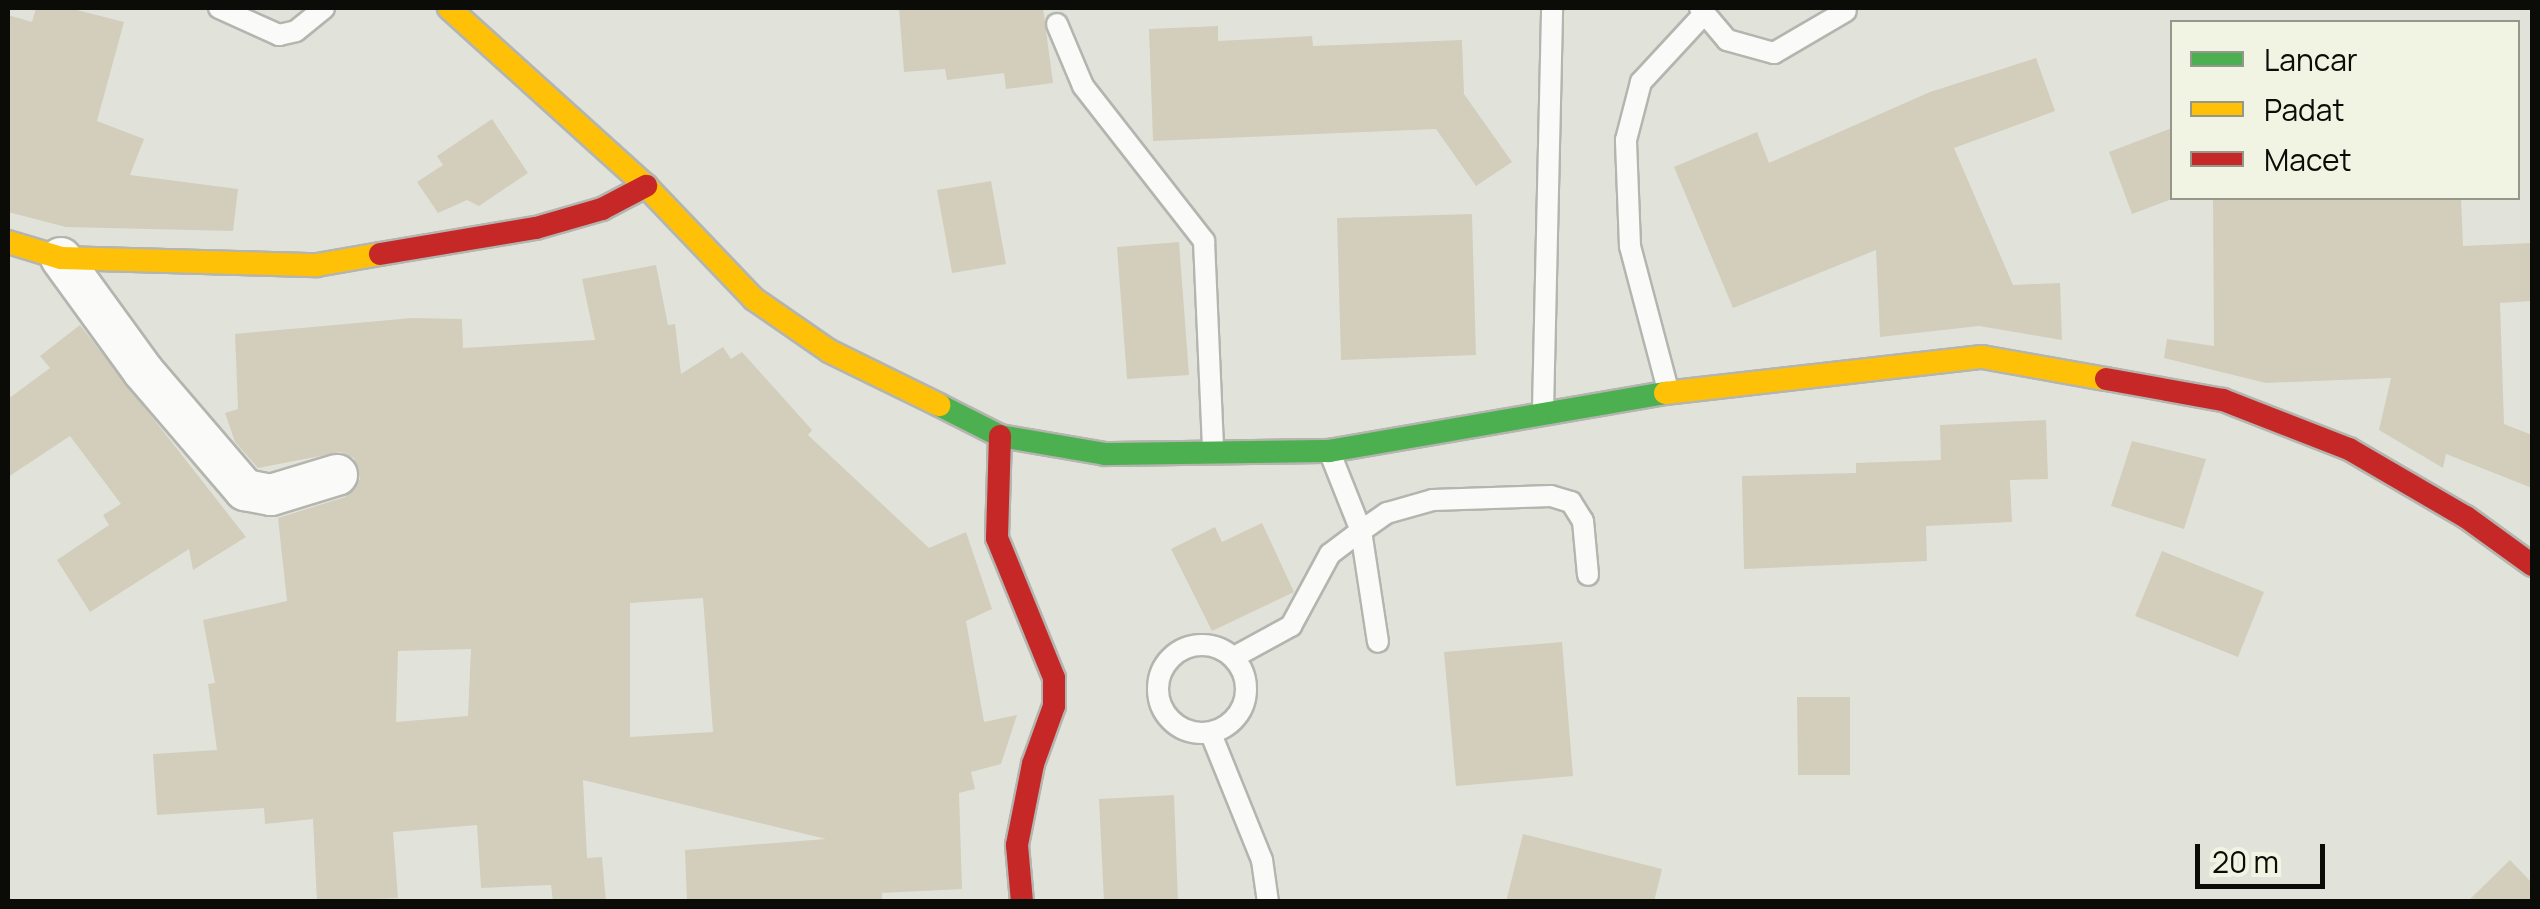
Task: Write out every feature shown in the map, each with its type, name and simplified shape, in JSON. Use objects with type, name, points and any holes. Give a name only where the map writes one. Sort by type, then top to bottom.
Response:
[{"type":"street","points":[[448,8],[646,186],[754,299],[828,351],[1000,436],[1105,454],[1329,451],[1669,392],[1982,357],[2116,376],[2223,400],[2349,449],[2466,517],[2532,565]]},
{"type":"street","points":[[8,242],[61,258],[317,265],[536,228],[602,210],[646,186]]},
{"type":"street","points":[[61,258],[143,372],[245,490],[271,496],[337,474]]},
{"type":"street","points":[[1000,436],[998,538],[1054,678],[1054,706],[1032,764],[1017,845],[1022,902]]},
{"type":"lane","points":[[219,8],[279,35],[296,32],[324,8]]},
{"type":"lane","points":[[1543,413],[1552,8]]},
{"type":"lane","points":[[1669,392],[1630,246],[1626,140],[1641,82],[1701,11],[1727,40],[1774,53],[1846,10]]},
{"type":"lane","points":[[1057,24],[1083,86],[1204,241],[1214,450]]},
{"type":"lane","points":[[1329,451],[1361,531],[1378,642]]},
{"type":"lane","points":[[1236,656],[1291,626],[1330,554],[1387,513],[1434,500],[1562,498],[1584,521],[1588,575]]},
{"type":"lane","points":[[1211,734],[1242,704],[1245,676],[1236,656],[1222,646],[1192,646],[1165,667],[1157,684],[1168,717],[1211,734],[1256,844],[1268,902]]},
{"type":"building","points":[[36,8],[69,8],[124,22],[97,121],[144,139],[130,175],[238,189],[233,231],[66,227],[8,212],[8,15],[32,22]]},
{"type":"building","points":[[899,8],[1043,8],[1053,83],[1006,89],[1004,73],[947,80],[945,69],[904,72]]},
{"type":"building","points":[[1218,26],[1218,41],[1312,36],[1313,46],[1462,40],[1464,94],[1512,162],[1476,186],[1436,129],[1153,141],[1149,29]]},
{"type":"building","points":[[2036,58],[2055,111],[1954,148],[2013,285],[2060,283],[2062,340],[1979,326],[1880,337],[1876,250],[1733,308],[1674,167],[1757,132],[1769,163],[1930,92]]},
{"type":"building","points":[[492,119],[528,173],[479,206],[467,200],[438,213],[417,182],[443,165],[437,156]]},
{"type":"building","points":[[2170,129],[2170,200],[2132,214],[2109,152]]},
{"type":"building","points":[[991,181],[1006,264],[952,273],[937,190]]},
{"type":"building","points":[[2213,200],[2461,200],[2463,246],[2532,243],[2532,301],[2500,303],[2504,424],[2532,435],[2532,488],[2446,454],[2443,468],[2379,430],[2391,378],[2266,383],[2164,358],[2167,339],[2214,346]]},
{"type":"building","points":[[1472,214],[1476,355],[1341,360],[1337,218]]},
{"type":"building","points":[[1179,242],[1189,375],[1127,379],[1117,247]]},
{"type":"building","points":[[656,265],[668,325],[675,324],[681,374],[723,347],[731,359],[742,352],[812,430],[808,435],[929,548],[966,532],[992,609],[966,621],[984,722],[1017,715],[1001,764],[971,772],[975,789],[959,793],[962,889],[882,893],[882,902],[687,902],[685,850],[826,839],[583,780],[587,858],[602,857],[606,902],[553,902],[551,885],[481,888],[477,825],[393,832],[398,898],[317,902],[313,819],[265,824],[264,808],[157,815],[153,754],[217,750],[208,684],[215,683],[203,620],[287,601],[278,518],[345,497],[360,479],[354,458],[341,452],[258,468],[235,442],[225,413],[238,409],[235,334],[412,318],[462,319],[463,348],[595,340],[582,279]],"holes":[[[703,598],[713,732],[630,737],[630,603]],[[471,649],[468,716],[396,722],[398,651]]]},
{"type":"building","points":[[80,325],[246,537],[193,570],[189,549],[90,612],[57,560],[109,525],[103,515],[121,504],[70,436],[8,477],[8,399],[50,368],[40,356]]},
{"type":"building","points":[[2046,420],[2048,479],[2010,480],[2012,522],[1926,526],[1927,561],[1744,569],[1742,476],[1856,473],[1856,463],[1941,460],[1940,425]]},
{"type":"building","points":[[2132,441],[2206,459],[2184,529],[2111,506]]},
{"type":"building","points":[[1262,523],[1294,592],[1212,631],[1171,549],[1215,527],[1222,542]]},
{"type":"building","points":[[2162,551],[2264,592],[2238,657],[2135,616]]},
{"type":"building","points":[[1562,642],[1573,776],[1456,786],[1444,652]]},
{"type":"building","points":[[1797,697],[1850,697],[1850,775],[1798,775]]},
{"type":"building","points":[[1174,795],[1178,902],[1104,902],[1099,799]]},
{"type":"building","points":[[1523,834],[1662,869],[1654,902],[1506,902]]},
{"type":"building","points":[[2510,860],[2532,883],[2532,902],[2467,902]]},
{"type":"traffic: fast","points":[[939,405],[1000,436],[1105,454],[1329,451],[1665,393]]},
{"type":"traffic: slow","points":[[449,8],[646,186],[754,299],[829,351],[939,405]]},
{"type":"traffic: slow","points":[[8,242],[61,258],[317,265],[380,254]]},
{"type":"traffic: slow","points":[[1665,393],[1982,357],[2106,379]]},
{"type":"traffic: jam","points":[[380,254],[536,228],[602,209],[646,186]]},
{"type":"traffic: jam","points":[[2106,379],[2223,400],[2349,449],[2466,517],[2532,565]]},
{"type":"traffic: jam","points":[[1000,436],[997,538],[1054,678],[1054,706],[1033,764],[1017,845],[1022,902]]}]
